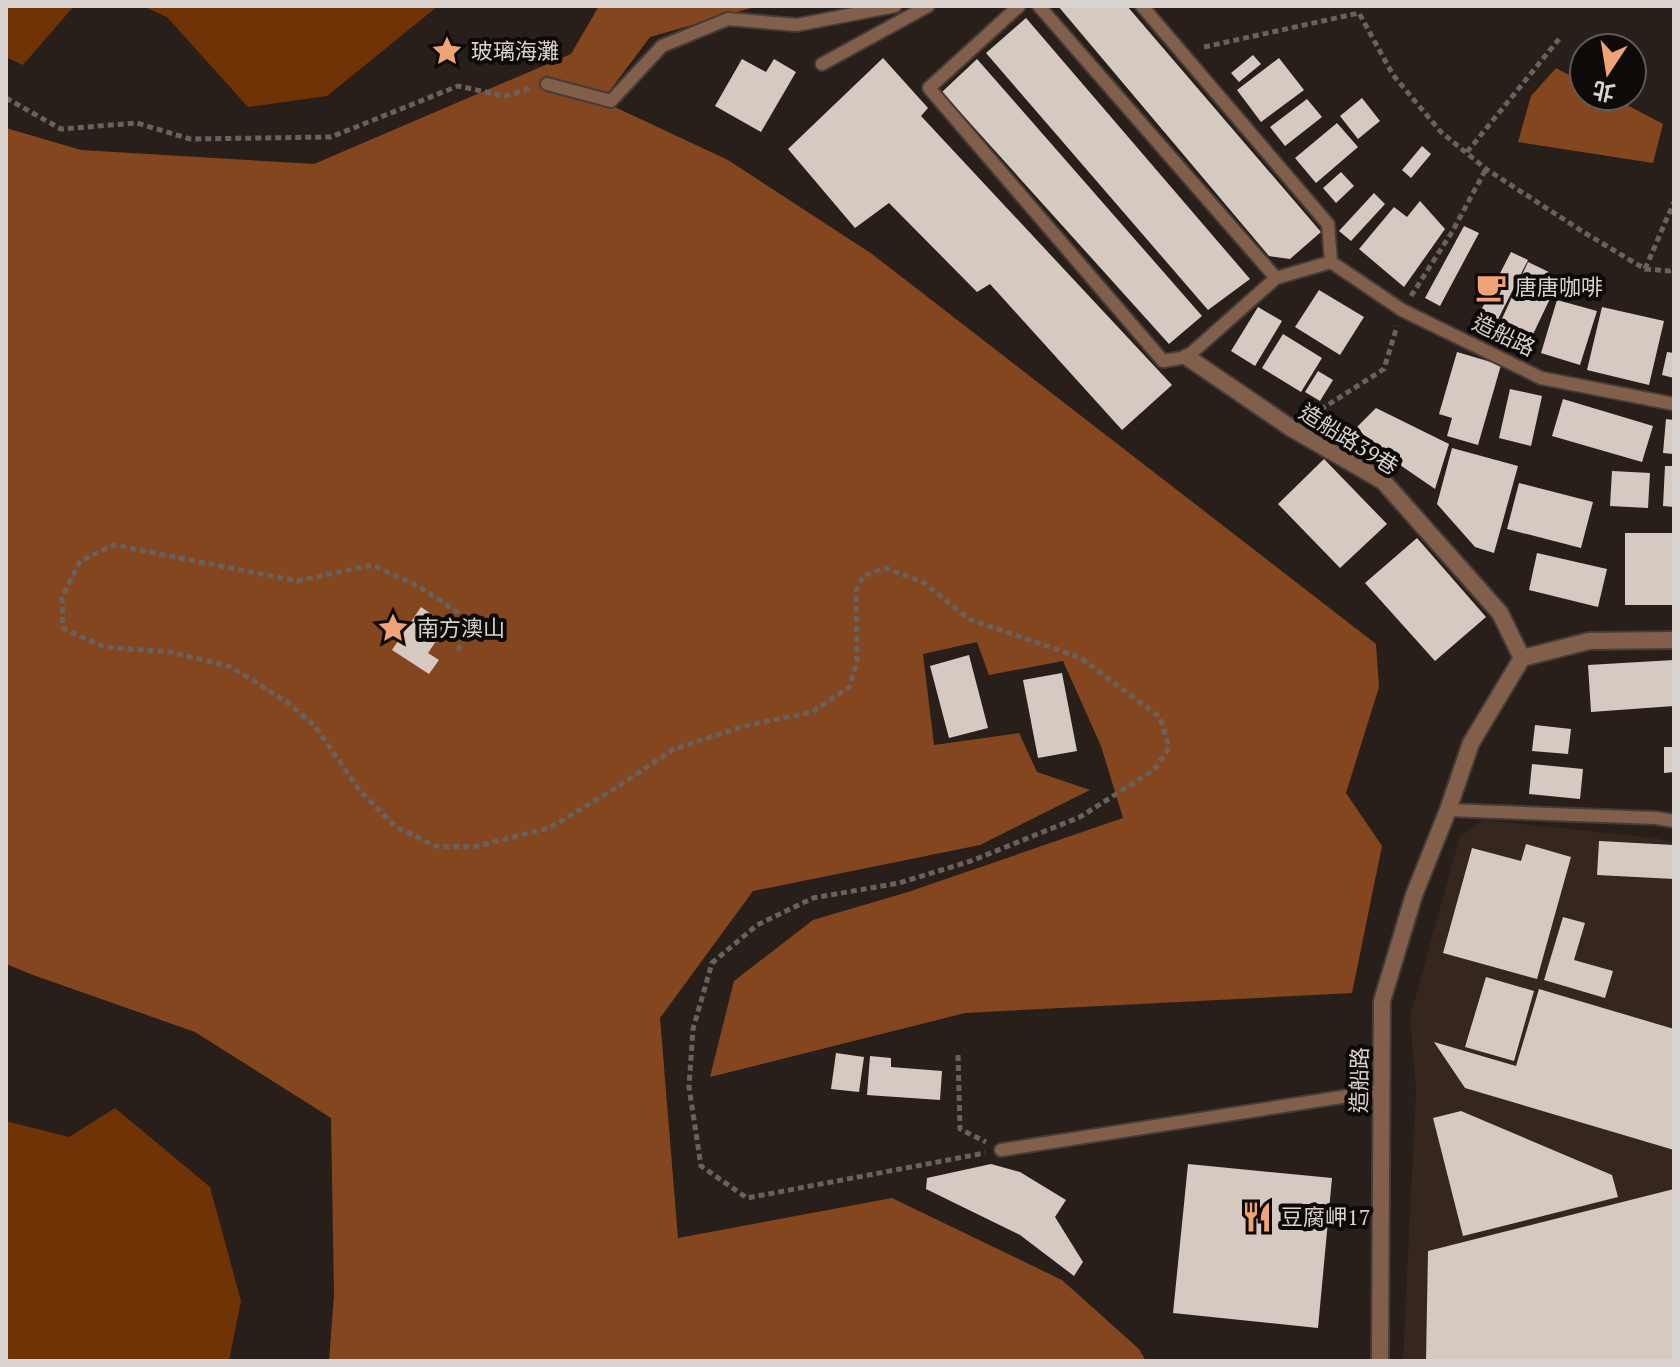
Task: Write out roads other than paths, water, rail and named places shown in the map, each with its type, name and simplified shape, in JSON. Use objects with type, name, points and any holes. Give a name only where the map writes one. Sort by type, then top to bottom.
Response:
[{"type":"street","name":"造船路39巷","points":[[1187,357],[1291,428],[1383,481],[1500,613],[1522,658]]},
{"type":"street","points":[[1522,658],[1589,641],[1674,640]]},
{"type":"street","name":"造船路","points":[[1380,1361],[1382,1001],[1414,895],[1471,743],[1522,658]]},
{"type":"lane","points":[[547,84],[611,101],[662,46],[728,19],[797,25],[895,6]]},
{"type":"lane","points":[[822,64],[928,6]]},
{"type":"lane","points":[[1019,6],[929,88],[1163,361],[1187,357],[1276,278],[1331,262],[1328,224],[1142,6]]},
{"type":"lane","points":[[1039,6],[1276,278]]},
{"type":"lane","name":"造船路","points":[[1331,262],[1402,310],[1541,378],[1674,404]]},
{"type":"lane","points":[[1448,810],[1674,821]]},
{"type":"lane","points":[[1001,1150],[1380,1091]]},
{"type":"place","name":"玻璃海灘","points":[[447,51]]},
{"type":"place","name":"唐唐咖啡","points":[[1491,287]]},
{"type":"place","name":"南方澳山","points":[[393,628]]},
{"type":"place","name":"豆腐岬17","points":[[1257,1217]]}]
